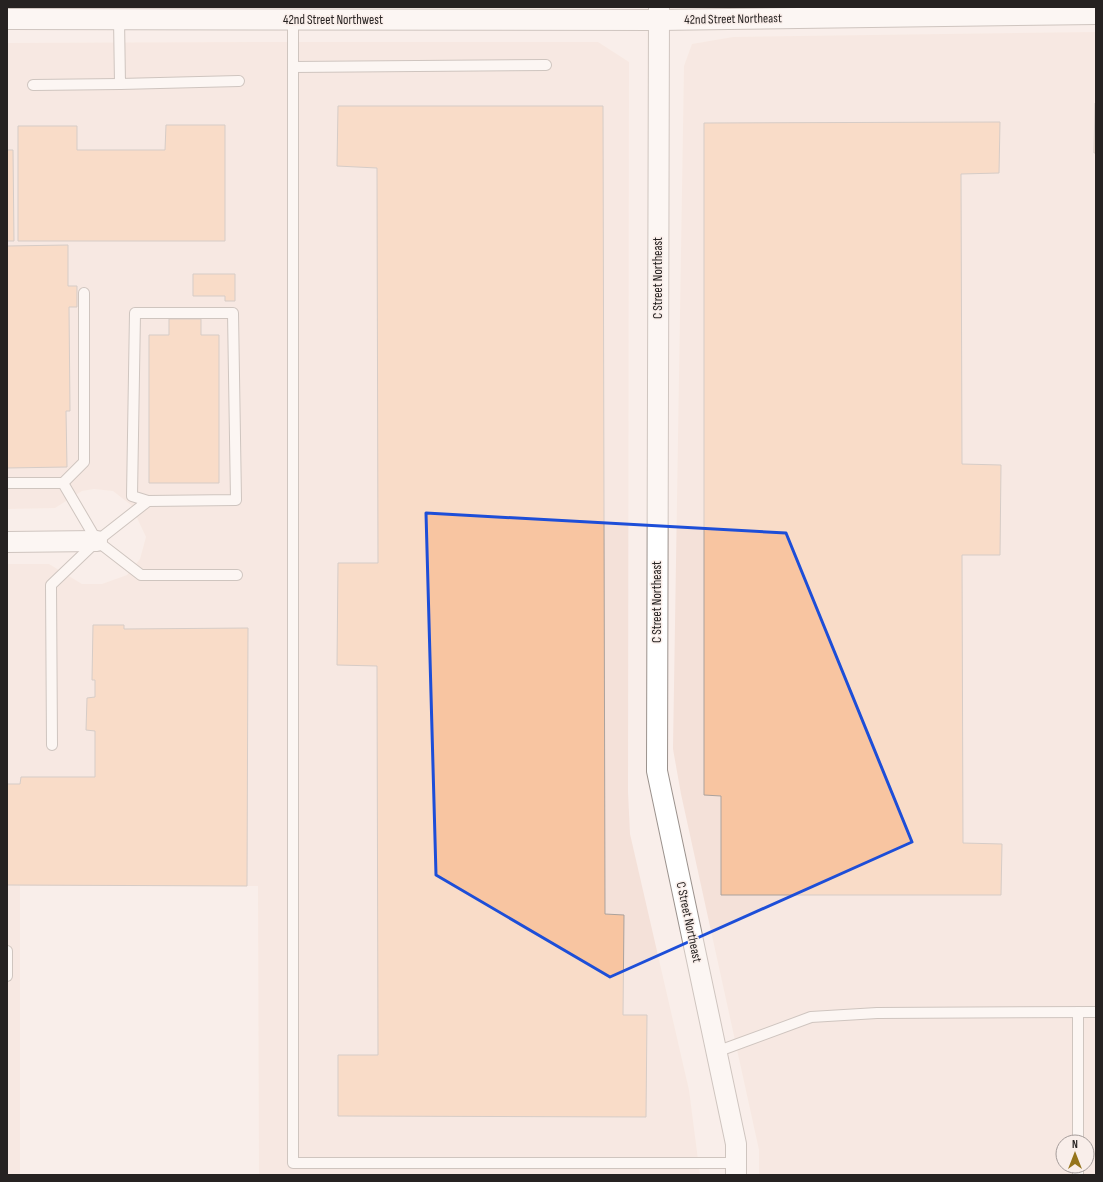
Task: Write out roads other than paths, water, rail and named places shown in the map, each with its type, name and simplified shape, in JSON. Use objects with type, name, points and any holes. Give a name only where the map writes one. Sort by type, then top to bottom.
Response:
[{"type":"street","name":"42nd Street Northwest","points":[[7,19],[76,13],[119,19],[220,13],[293,20],[321,13],[659,13]]},
{"type":"street","name":"42nd Street Northeast","points":[[659,13],[1096,14]]},
{"type":"street","name":"C Street Northeast","points":[[659,13],[657,771],[736,1144],[736,1169]]},
{"type":"street","points":[[7,542],[97,541]]},
{"type":"lane","points":[[119,19],[120,84]]},
{"type":"lane","points":[[293,20],[293,1164],[736,1169]]},
{"type":"lane","points":[[293,67],[546,65]]},
{"type":"lane","points":[[33,85],[239,81]]},
{"type":"lane","points":[[7,483],[64,483],[84,462],[84,293]]},
{"type":"lane","points":[[52,745],[51,585],[97,541],[148,501],[236,500],[233,313],[134,313],[132,496],[148,501]]},
{"type":"lane","points":[[64,483],[97,541],[140,575],[237,575]]},
{"type":"lane","points":[[7,951],[7,976]]},
{"type":"lane","points":[[1078,1012],[1078,1134]]},
{"type":"lane","points":[[716,1052],[811,1017],[876,1013],[1096,1012]]}]
